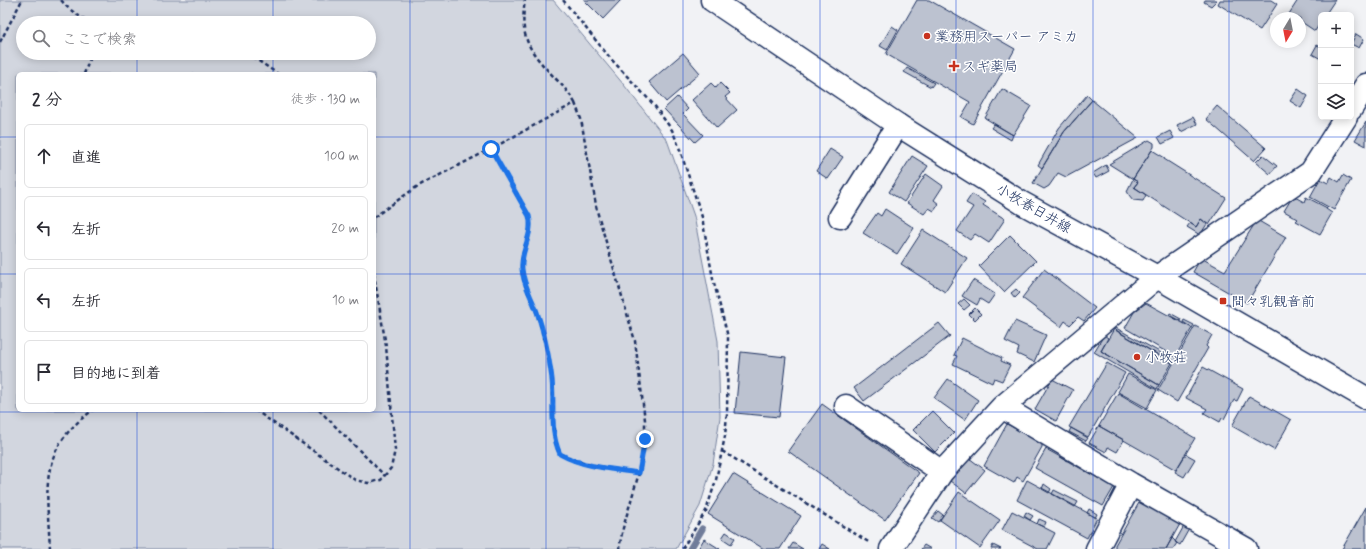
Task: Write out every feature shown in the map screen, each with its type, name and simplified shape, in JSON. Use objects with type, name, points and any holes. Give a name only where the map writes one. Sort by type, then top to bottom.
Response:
[{"type":"street","name":"小牧春日井線","points":[[712,0],[898,125],[1022,203],[1156,277],[1366,398]]},
{"type":"street","points":[[1354,104],[1366,85]]},
{"type":"street","points":[[883,547],[942,472],[1002,407],[1156,277],[1311,172],[1344,120]]},
{"type":"street","points":[[840,217],[898,125]]},
{"type":"street","points":[[846,406],[942,472]]},
{"type":"street","points":[[1002,407],[1131,484],[1246,549]]},
{"type":"street","points":[[1097,549],[1131,484]]},
{"type":"path","points":[[0,42],[22,0]]},
{"type":"path","points":[[61,0],[66,7],[78,16]]},
{"type":"path","points":[[525,0],[523,26],[528,44],[538,60],[570,94],[581,119],[597,211],[635,341],[645,420],[645,439],[639,473],[619,549]]},
{"type":"path","points":[[563,0],[612,59],[654,105],[672,130],[702,217],[713,279],[728,337],[727,415],[722,452],[711,500],[682,549]]},
{"type":"path","points":[[85,72],[89,60]]},
{"type":"path","points":[[257,60],[275,72]]},
{"type":"path","points":[[376,216],[418,186],[491,149],[575,103]]},
{"type":"path","points":[[491,149],[529,216],[532,225],[523,256],[522,273],[545,336],[552,374],[553,429],[560,454],[570,460],[586,464],[639,473]]},
{"type":"path","points":[[258,412],[355,480],[368,483],[381,480],[385,476],[391,468],[395,450],[386,346],[376,287]]},
{"type":"path","points":[[50,549],[48,477],[52,457],[63,436],[91,412]]},
{"type":"path","points":[[321,412],[385,476]]},
{"type":"path","points":[[722,452],[854,535],[883,547]]},
{"type":"shaded area","points":[[0,0],[553,0],[624,85],[667,140],[694,216],[718,341],[720,417],[713,464],[700,506],[676,549],[0,549]]},
{"type":"building","points":[[584,0],[621,0],[603,19]]},
{"type":"building","points":[[917,0],[929,0],[1015,49],[973,124],[961,117],[970,102],[886,54]]},
{"type":"building","points":[[1205,0],[1217,0],[1211,6],[1204,2]]},
{"type":"building","points":[[1220,0],[1271,0],[1277,4],[1272,12],[1270,12],[1270,15],[1260,30],[1218,4]]},
{"type":"building","points":[[1298,0],[1335,0],[1327,12],[1318,12],[1318,26],[1315,31],[1306,25],[1306,12],[1290,12]]},
{"type":"building","points":[[892,26],[898,30],[887,50],[880,46]]},
{"type":"building","points":[[1356,34],[1364,39],[1359,48],[1354,46],[1354,38]]},
{"type":"building","points":[[1317,45],[1318,46],[1318,57],[1312,54]]},
{"type":"building","points":[[683,53],[700,73],[666,102],[649,82]]},
{"type":"building","points":[[907,68],[934,83],[931,87],[904,72]]},
{"type":"building","points":[[711,83],[716,88],[720,83],[730,93],[725,97],[737,110],[717,128],[692,100]]},
{"type":"building","points":[[1002,89],[1031,106],[1013,135],[985,118]]},
{"type":"building","points":[[1298,89],[1308,96],[1301,108],[1290,101]]},
{"type":"building","points":[[1087,95],[1092,100],[1064,132],[1042,168],[1038,165],[1059,128]]},
{"type":"building","points":[[677,97],[688,109],[683,114],[703,135],[695,142],[664,109]]},
{"type":"building","points":[[1092,100],[1138,138],[1066,177],[1058,173],[1049,186],[1044,189],[1033,183],[1064,132]]},
{"type":"building","points":[[1217,106],[1266,148],[1254,161],[1206,119]]},
{"type":"building","points":[[1193,117],[1197,124],[1181,132],[1177,125]]},
{"type":"building","points":[[1366,122],[1366,146],[1355,140]]},
{"type":"building","points":[[994,124],[1013,135],[1011,140],[991,128]]},
{"type":"building","points":[[1170,131],[1174,138],[1162,144],[1158,137]]},
{"type":"building","points":[[1149,140],[1154,143],[1154,147],[1133,179],[1109,164]]},
{"type":"building","points":[[830,149],[843,157],[828,179],[816,171]]},
{"type":"building","points":[[1152,150],[1226,198],[1209,225],[1201,219],[1196,227],[1134,187],[1138,182],[1133,179]]},
{"type":"building","points":[[1263,155],[1277,166],[1270,174],[1256,162]]},
{"type":"building","points":[[912,156],[928,166],[904,202],[889,192]]},
{"type":"building","points":[[1106,165],[1109,171],[1096,178],[1093,173]]},
{"type":"building","points":[[926,174],[943,186],[934,200],[939,204],[934,211],[929,208],[924,214],[907,203]]},
{"type":"building","points":[[1343,175],[1351,180],[1334,210],[1310,197],[1320,179],[1328,183],[1331,177],[1339,182]]},
{"type":"building","points":[[1133,179],[1138,182],[1134,187],[1146,195],[1143,201],[1133,200],[1127,191]]},
{"type":"building","points":[[972,194],[985,202],[983,205],[1005,219],[989,243],[975,234],[970,240],[957,231],[973,207],[966,203]]},
{"type":"building","points":[[1293,196],[1304,202],[1306,197],[1327,208],[1326,209],[1332,213],[1320,234],[1296,221],[1298,219],[1284,211]]},
{"type":"building","points":[[885,209],[914,228],[897,254],[863,233],[877,213],[881,216]]},
{"type":"building","points":[[1201,219],[1207,224],[1200,235],[1187,227],[1190,223],[1196,227]]},
{"type":"building","points":[[1257,220],[1286,237],[1247,303],[1193,272],[1201,258],[1225,271]]},
{"type":"building","points":[[923,230],[967,258],[945,292],[901,264]]},
{"type":"building","points":[[1010,235],[1036,261],[1004,292],[979,266]]},
{"type":"building","points":[[1044,269],[1095,308],[1084,321],[1078,317],[1070,325],[1065,321],[1061,327],[1022,298]]},
{"type":"building","points":[[973,280],[995,294],[988,304],[980,299],[977,305],[962,296]]},
{"type":"building","points":[[1016,289],[1020,293],[1015,298],[1011,293]]},
{"type":"building","points":[[964,299],[970,305],[964,310],[958,304]]},
{"type":"building","points":[[1146,303],[1192,328],[1175,357],[1125,328],[1134,312]]},
{"type":"building","points":[[975,308],[981,314],[975,320],[969,314]]},
{"type":"building","points":[[1170,313],[1181,319],[1180,321],[1169,315]]},
{"type":"building","points":[[1184,320],[1194,325],[1192,328],[1183,322]]},
{"type":"building","points":[[1015,321],[1046,335],[1034,362],[1017,354],[1019,348],[1005,341]]},
{"type":"building","points":[[939,323],[950,336],[864,401],[854,388]]},
{"type":"building","points":[[1195,326],[1212,335],[1206,346],[1208,348],[1177,402],[1158,390]]},
{"type":"building","points":[[1116,328],[1174,360],[1172,363],[1115,330]]},
{"type":"building","name":"小牧荘","points":[[1114,329],[1172,363],[1159,385],[1101,351]]},
{"type":"building","points":[[1104,335],[1108,338],[1101,351],[1159,385],[1157,389],[1094,352]]},
{"type":"building","points":[[962,338],[1002,358],[1001,361],[1010,365],[1002,381],[994,378],[992,383],[953,364],[957,356],[954,355]]},
{"type":"building","points":[[741,352],[786,357],[779,417],[735,413]]},
{"type":"building","points":[[1107,363],[1125,373],[1088,437],[1069,427]]},
{"type":"building","points":[[1203,367],[1243,389],[1237,401],[1234,400],[1224,419],[1222,418],[1220,422],[1204,413],[1207,409],[1186,398]]},
{"type":"building","points":[[1128,374],[1157,390],[1147,408],[1118,392]]},
{"type":"building","points":[[948,379],[978,400],[965,420],[934,398]]},
{"type":"building","points":[[1052,379],[1073,390],[1056,421],[1035,409]]},
{"type":"building","points":[[1118,393],[1195,438],[1176,470],[1099,426]]},
{"type":"building","points":[[1249,396],[1291,420],[1274,450],[1232,426]]},
{"type":"building","points":[[822,404],[919,473],[885,520],[788,451]]},
{"type":"building","points":[[932,411],[954,433],[935,452],[913,430]]},
{"type":"building","points":[[1007,424],[1042,444],[1042,447],[1023,481],[1017,477],[1014,483],[984,466]]},
{"type":"building","points":[[1099,426],[1124,440],[1117,452],[1108,447],[1106,452],[1089,443]]},
{"type":"building","points":[[1071,428],[1088,438],[1086,441],[1069,432]]},
{"type":"building","points":[[1046,449],[1114,487],[1103,506],[1035,468]]},
{"type":"building","points":[[1061,454],[1069,459],[1067,461],[1059,456]]},
{"type":"building","points":[[1186,454],[1195,459],[1184,477],[1175,472]]},
{"type":"building","points":[[969,458],[985,470],[966,493],[950,481]]},
{"type":"building","points":[[733,474],[801,516],[780,549],[764,549],[708,514]]},
{"type":"building","points":[[1027,480],[1097,518],[1087,538],[1017,500]]},
{"type":"building","points":[[1044,484],[1051,489],[1049,493],[1042,489]]},
{"type":"building","points":[[1054,490],[1078,502],[1075,507],[1052,494]]},
{"type":"building","points":[[959,492],[1000,520],[980,548],[940,520]]},
{"type":"building","points":[[1140,501],[1180,524],[1166,549],[1115,549],[1115,545]]},
{"type":"building","points":[[1366,507],[1366,549],[1342,549]]},
{"type":"building","points":[[1089,509],[1097,514],[1095,518],[1087,513]]},
{"type":"building","points":[[938,511],[943,515],[938,522],[932,518]]},
{"type":"building","points":[[1012,511],[1055,533],[1047,549],[1038,549],[1002,530]]},
{"type":"building","points":[[1026,512],[1033,516],[1030,520],[1024,516]]},
{"type":"building","points":[[1039,519],[1046,522],[1044,527],[1037,524]]},
{"type":"building","points":[[1184,526],[1189,529],[1180,545],[1175,542]]},
{"type":"building","points":[[726,532],[735,538],[731,544],[722,538]]},
{"type":"building","points":[[1172,538],[1177,543],[1173,549],[1166,549]]},
{"type":"building","points":[[704,539],[720,549],[698,549]]},
{"type":"building","points":[[793,543],[803,549],[789,549]]},
{"type":"building","points":[[822,544],[830,549],[819,549]]},
{"type":"building","points":[[924,545],[931,549],[921,549]]},
{"type":"building","points":[[993,545],[1001,549],[991,549]]},
{"type":"waterway","points":[[690,549],[702,529]]},
{"type":"place","name":"業務用スーパー アミカ","points":[[927,36]]},
{"type":"place","name":"スギ薬局","points":[[954,66]]},
{"type":"place","name":"間々乳観音前","points":[[1223,301]]},
{"type":"place","name":"小牧荘","points":[[1137,357]]},
{"type":"route","points":[[491,149],[504,169],[529,216],[532,225],[521,267],[523,279],[545,336],[552,374],[553,429],[556,446],[560,454],[570,460],[586,464],[639,473],[645,439]]}]
